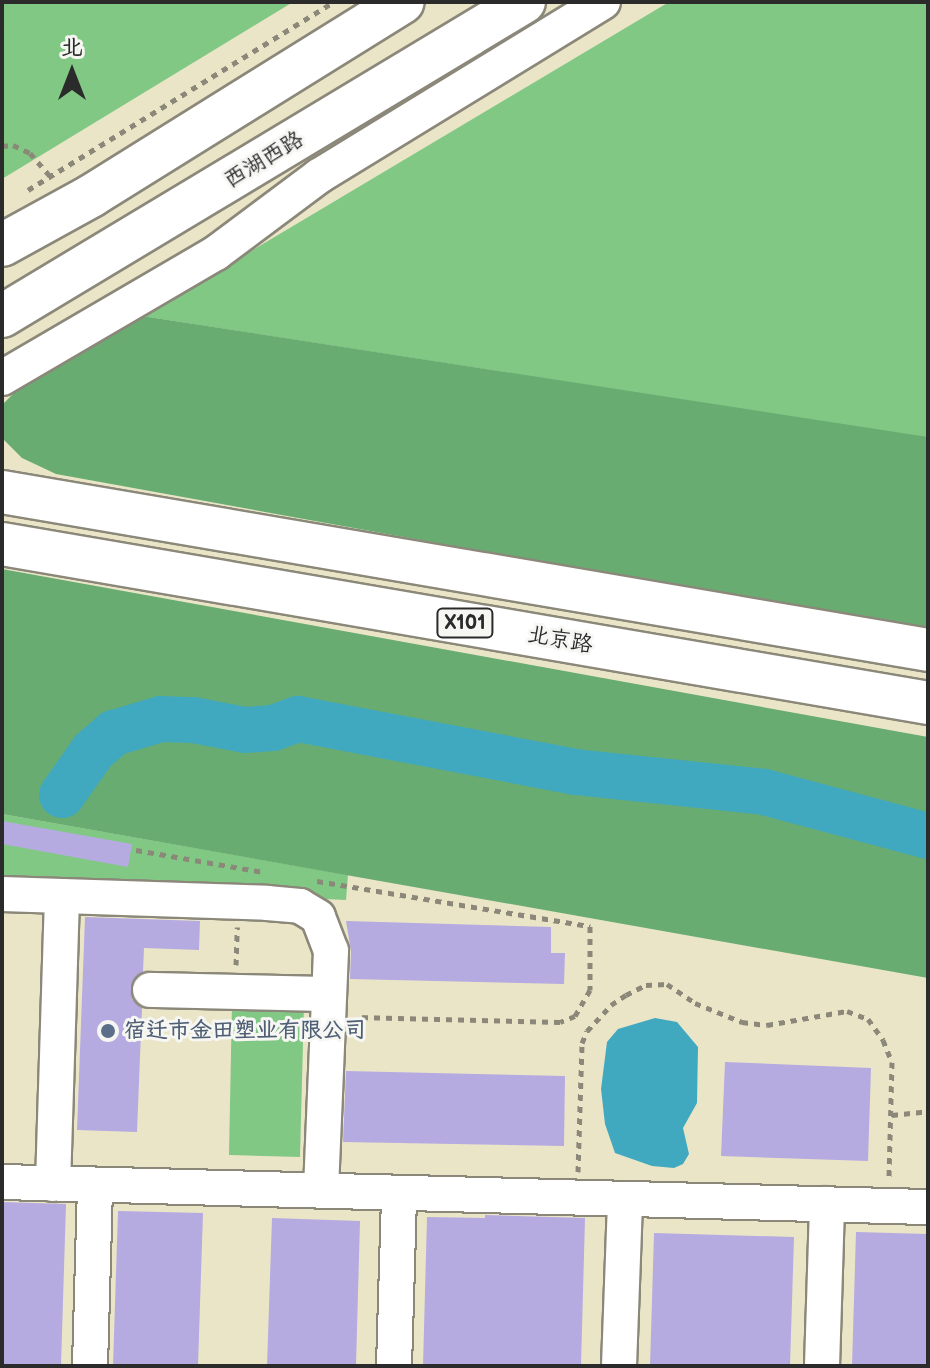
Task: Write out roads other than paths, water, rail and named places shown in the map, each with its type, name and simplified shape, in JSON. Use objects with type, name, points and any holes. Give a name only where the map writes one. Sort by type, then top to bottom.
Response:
[{"type":"main road","points":[[4,244],[91,196],[403,2]]},
{"type":"main road","name":"西湖西路","points":[[2,316],[524,2]]},
{"type":"main road","points":[[2,336],[32,314],[71,277]]},
{"type":"main road","name":"X101","points":[[2,491],[928,650]]},
{"type":"main road","name":"北京路","points":[[2,544],[928,703]]},
{"type":"lane","points":[[2,378],[216,253],[319,176],[603,2]]},
{"type":"lane","points":[[2,894],[300,906],[318,917],[328,935],[331,951],[321,1191]]},
{"type":"lane","points":[[53,1184],[62,896]]},
{"type":"lane","points":[[150,990],[235,992],[329,1006]]},
{"type":"lane","points":[[2,1182],[928,1207]]},
{"type":"lane","points":[[90,1366],[95,1185]]},
{"type":"lane","points":[[394,1366],[399,1193]]},
{"type":"lane","points":[[619,1366],[625,1199]]},
{"type":"lane","points":[[822,1366],[827,1204]]},
{"type":"water","points":[[655,1018],[677,1022],[698,1047],[697,1103],[683,1128],[689,1154],[683,1164],[674,1168],[652,1166],[615,1153],[605,1124],[601,1089],[607,1042],[618,1029]]},
{"type":"waterway","points":[[62,795],[93,751],[114,733],[161,719],[193,720],[245,730],[273,728],[298,719],[575,772],[764,792],[928,836]]},
{"type":"place","name":"宿迁市金田塑业有限公司","points":[[108,1031]]}]
